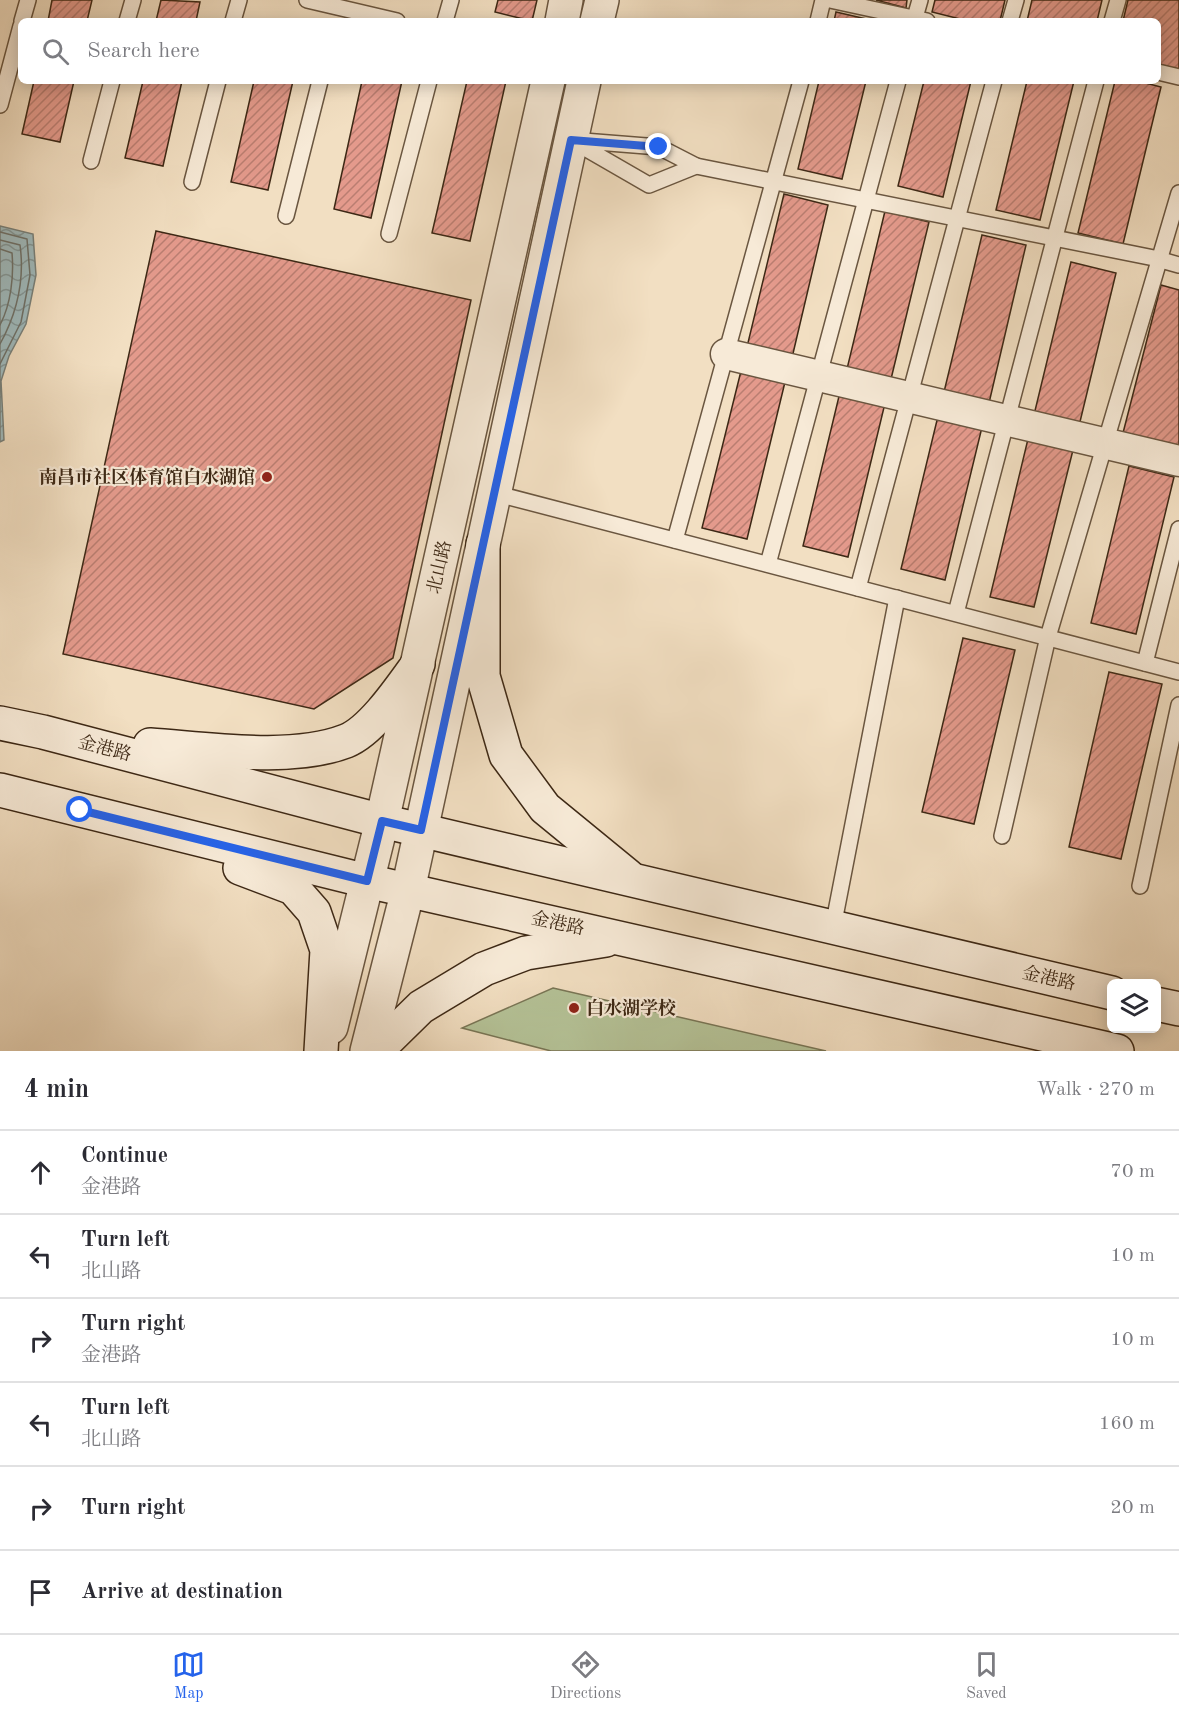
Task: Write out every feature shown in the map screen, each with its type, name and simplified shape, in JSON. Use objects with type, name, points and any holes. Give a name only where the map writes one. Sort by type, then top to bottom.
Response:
[{"type":"main road","points":[[563,18],[566,0]]},
{"type":"main road","points":[[598,18],[602,0]]},
{"type":"main road","name":"北山路","points":[[323,1051],[382,821],[547,84]]},
{"type":"main road","name":"北山路","points":[[367,1051],[408,890],[583,84]]},
{"type":"main road","points":[[483,544],[483,676],[506,755],[545,808],[634,880]]},
{"type":"main road","points":[[81,742],[287,753],[348,740],[384,710],[417,664]]},
{"type":"main road","name":"金港路","points":[[0,714],[43,732]]},
{"type":"main road","name":"金港路","points":[[0,723],[43,732],[382,821],[1107,992]]},
{"type":"main road","name":"金港路","points":[[0,790],[367,881],[623,937],[1118,1051]]},
{"type":"main road","points":[[80,810],[293,888],[314,912],[327,950],[323,1051]]},
{"type":"main road","points":[[376,1051],[421,1007],[484,969],[526,953],[623,937]]},
{"type":"main road","points":[[1161,1005],[1179,1009]]},
{"type":"street","points":[[726,354],[1179,461]]},
{"type":"lane","points":[[23,18],[28,0]]},
{"type":"lane","points":[[128,18],[133,0]]},
{"type":"lane","points":[[234,18],[239,0]]},
{"type":"lane","points":[[307,0],[382,18]]},
{"type":"lane","points":[[446,18],[451,0]]},
{"type":"lane","points":[[819,18],[823,0]]},
{"type":"lane","points":[[830,0],[910,18]]},
{"type":"lane","points":[[919,18],[920,0]]},
{"type":"lane","points":[[1011,18],[1016,0]]},
{"type":"lane","points":[[1113,18],[1118,0]]},
{"type":"lane","points":[[0,105],[18,37]]},
{"type":"lane","points":[[1161,73],[1179,76]]},
{"type":"lane","points":[[91,161],[111,84]]},
{"type":"lane","points":[[192,182],[217,84]]},
{"type":"lane","points":[[286,216],[319,84]]},
{"type":"lane","points":[[389,234],[428,84]]},
{"type":"lane","points":[[675,540],[800,84]]},
{"type":"lane","points":[[768,564],[897,84]]},
{"type":"lane","points":[[858,588],[993,84]]},
{"type":"lane","points":[[956,613],[1095,84]]},
{"type":"lane","points":[[571,140],[659,147],[696,166],[1159,259],[1179,265]]},
{"type":"lane","points":[[571,140],[649,185],[696,166]]},
{"type":"lane","points":[[1002,837],[1047,637],[1179,193]]},
{"type":"lane","points":[[494,493],[1179,672]]},
{"type":"lane","points":[[1145,663],[1179,529]]},
{"type":"lane","points":[[833,927],[897,598]]},
{"type":"lane","points":[[1140,886],[1179,705]]},
{"type":"green space","name":"白水湖学校","points":[[553,988],[826,1051],[551,1051],[462,1028]]},
{"type":"water","points":[[0,226],[33,234],[36,275],[26,324],[9,356],[1,381],[4,440],[0,442]]},
{"type":"building","points":[[52,0],[92,0],[88,18],[49,18]]},
{"type":"building","points":[[161,0],[200,2],[197,18],[157,18]]},
{"type":"building","points":[[498,0],[537,0],[533,18],[520,18],[495,12]]},
{"type":"building","points":[[876,0],[907,0],[906,8]]},
{"type":"building","points":[[935,0],[1005,0],[1001,18],[956,18],[932,12]]},
{"type":"building","points":[[1032,0],[1102,0],[1098,18],[1028,18]]},
{"type":"building","points":[[1128,0],[1179,0],[1179,72],[1161,68],[1161,18],[1124,18]]},
{"type":"building","points":[[836,12],[862,18],[835,18]]},
{"type":"building","points":[[33,84],[73,84],[60,142],[22,134]]},
{"type":"building","points":[[142,84],[181,84],[163,166],[125,158]]},
{"type":"building","points":[[253,84],[292,84],[268,190],[231,182]]},
{"type":"building","points":[[361,84],[401,84],[371,218],[334,209]]},
{"type":"building","points":[[466,84],[505,84],[470,241],[432,233]]},
{"type":"building","points":[[818,84],[865,84],[842,179],[798,169]]},
{"type":"building","points":[[923,84],[970,84],[943,197],[898,186]]},
{"type":"building","points":[[1026,84],[1073,84],[1040,220],[996,210]]},
{"type":"building","points":[[1114,84],[1150,84],[1161,87],[1123,244],[1078,233]]},
{"type":"building","points":[[784,194],[828,205],[791,362],[746,351]]},
{"type":"building","points":[[885,211],[929,222],[891,379],[847,369]]},
{"type":"building","name":"南昌市社区体育馆白水湖馆","points":[[156,231],[471,300],[393,658],[314,709],[63,654]]},
{"type":"building","points":[[982,235],[1026,245],[989,403],[944,392]]},
{"type":"building","points":[[1071,262],[1116,273],[1078,430],[1033,419]]},
{"type":"building","points":[[1161,285],[1179,290],[1179,447],[1123,433]]},
{"type":"building","points":[[741,371],[785,382],[747,539],[702,528]]},
{"type":"building","points":[[841,388],[886,399],[848,557],[803,546]]},
{"type":"building","points":[[939,412],[983,423],[945,580],[901,569]]},
{"type":"building","points":[[1028,439],[1073,450],[1034,607],[990,597]]},
{"type":"building","points":[[1129,466],[1174,477],[1136,634],[1091,623]]},
{"type":"building","points":[[963,638],[1015,650],[974,824],[922,812]]},
{"type":"building","points":[[1109,672],[1162,684],[1121,859],[1069,847]]},
{"type":"place","name":"南昌市社区体育馆白水湖馆","points":[[267,477]]},
{"type":"place","name":"白水湖学校","points":[[574,1008]]},
{"type":"route","points":[[80,810],[367,881],[382,821],[421,830],[571,140],[659,147]]}]
